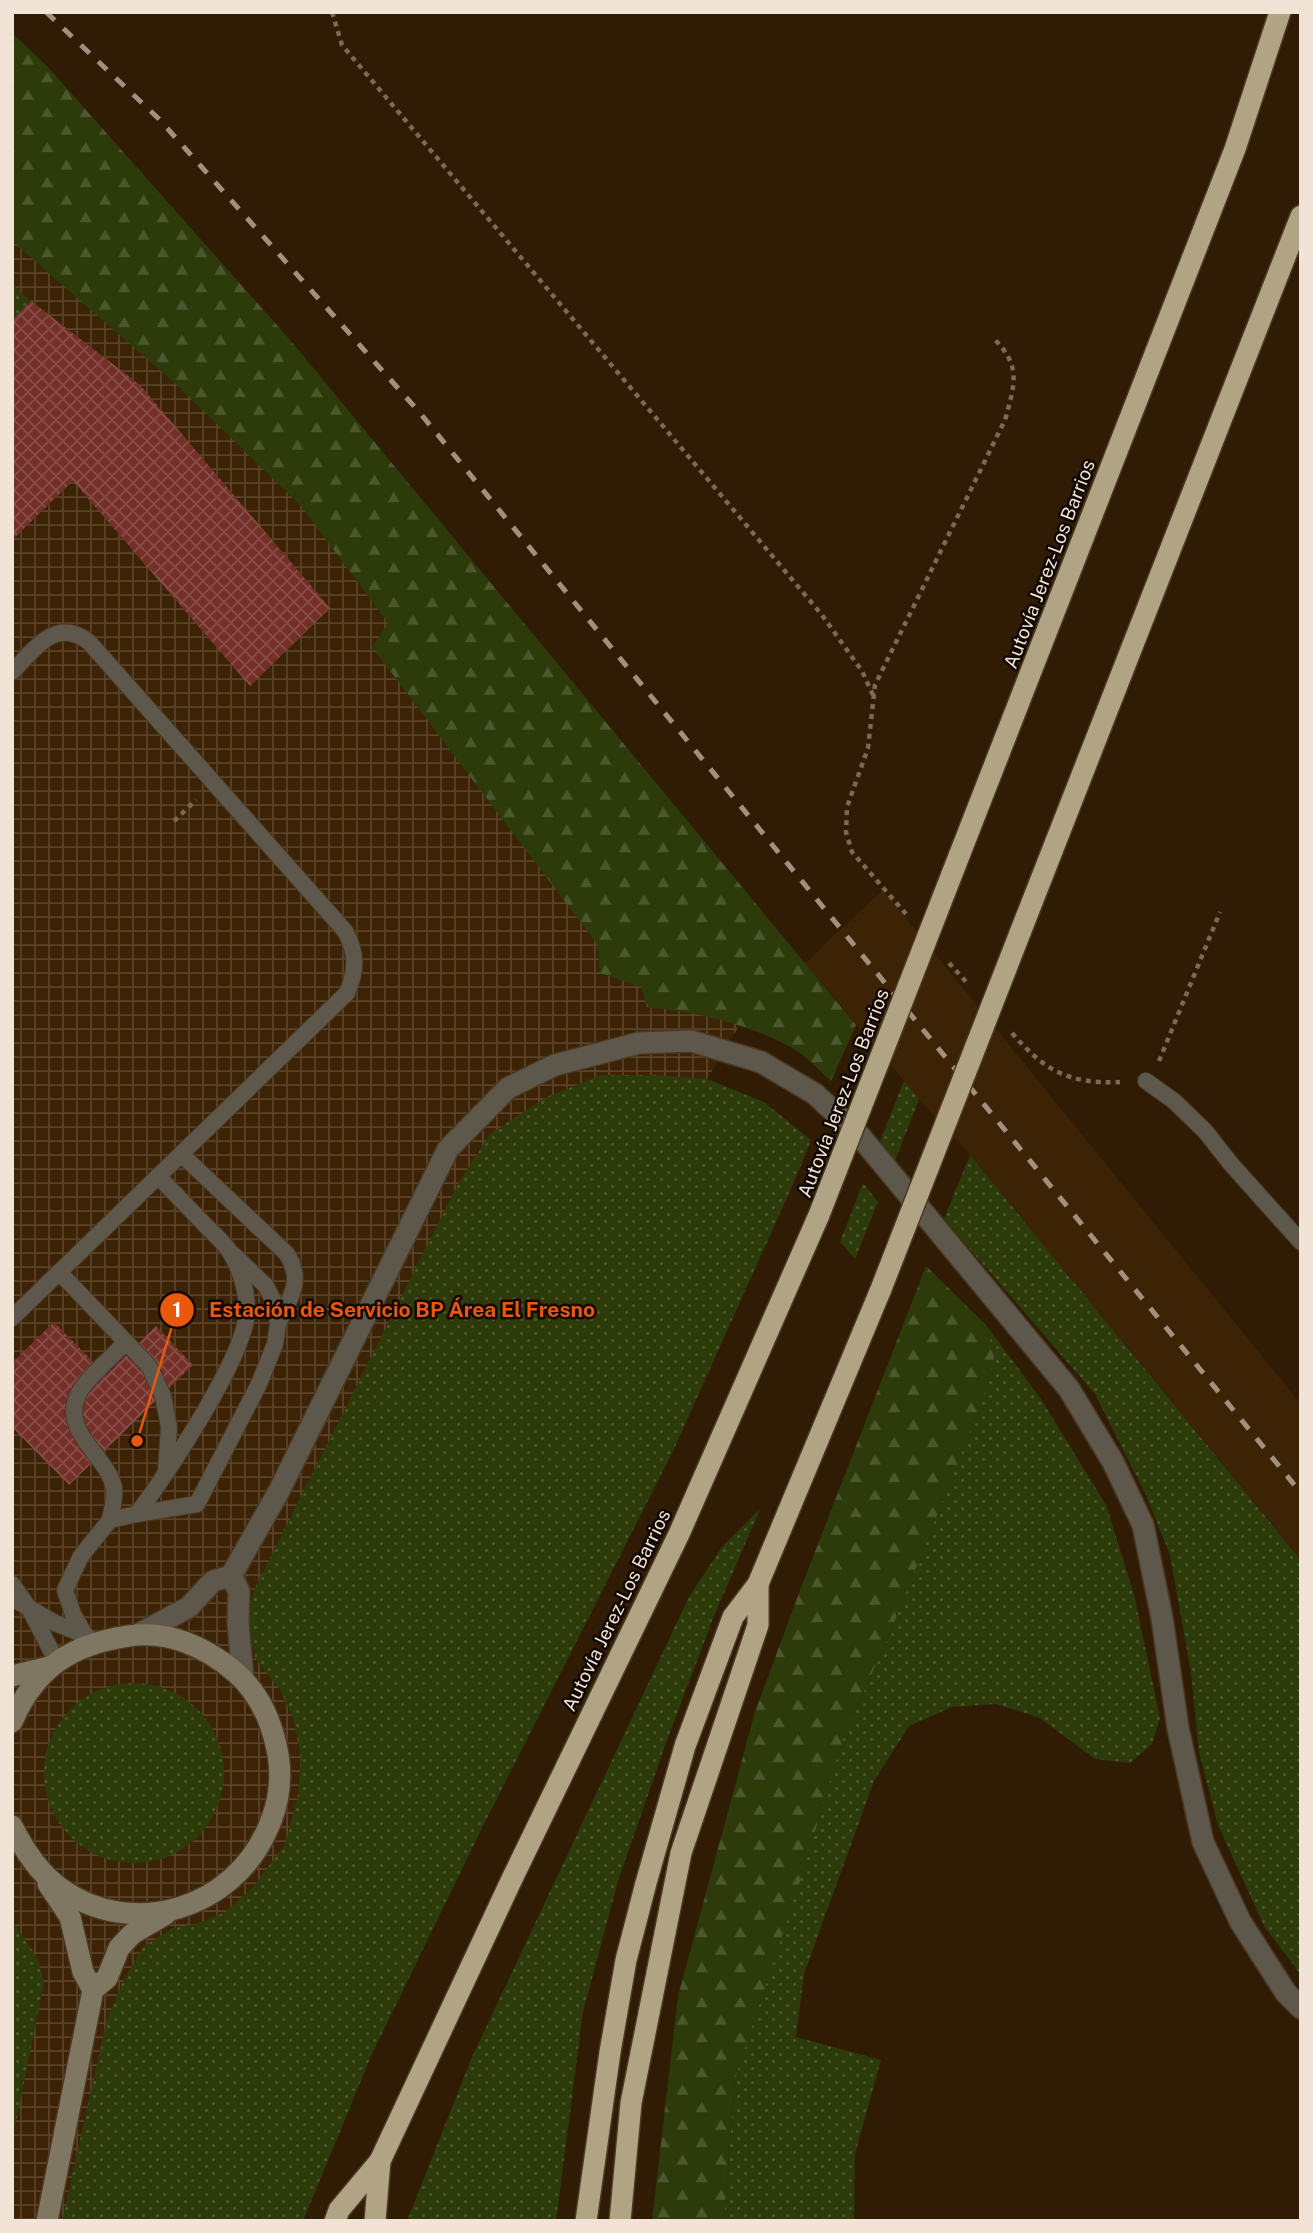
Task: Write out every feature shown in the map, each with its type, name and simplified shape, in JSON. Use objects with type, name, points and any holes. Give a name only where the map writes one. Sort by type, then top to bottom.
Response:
[{"type":"highway","name":"Autovía Jerez-Los Barrios","points":[[380,2161],[511,1881],[680,1534],[820,1215],[1235,149],[1280,12]]},
{"type":"highway","points":[[586,2221],[626,1960],[685,1746],[733,1617],[758,1584],[881,1289],[1301,216]]},
{"type":"highway","points":[[620,2221],[631,2103],[681,1853],[758,1625],[758,1584]]},
{"type":"highway","points":[[335,2221],[339,2210],[380,2161]]},
{"type":"highway","points":[[376,2221],[380,2161]]},
{"type":"street","points":[[139,1634],[189,1607],[213,1581],[231,1576],[279,1491],[448,1149],[508,1088],[555,1065],[639,1043],[691,1041],[761,1062],[815,1094],[860,1136],[1069,1389],[1113,1462],[1143,1525],[1162,1618],[1178,1728],[1203,1842],[1240,1921],[1286,1993],[1301,2008]]},
{"type":"street","points":[[231,1576],[239,1591],[238,1623],[243,1679]]},
{"type":"street","points":[[12,1722],[36,1681],[54,1664],[92,1637],[139,1634],[168,1637],[195,1646],[221,1660],[243,1679],[260,1702],[277,1748],[279,1787],[274,1815],[262,1843],[246,1866],[224,1886],[199,1901],[172,1910],[132,1934],[119,1948],[107,1978],[93,1990],[47,2221]]},
{"type":"street","points":[[12,1676],[54,1664]]},
{"type":"street","points":[[12,1826],[21,1845],[70,1917],[83,1972],[93,1990]]},
{"type":"street","points":[[39,1868],[60,1888],[86,1902],[114,1911],[142,1913],[172,1910]]},
{"type":"lane","points":[[12,672],[49,636],[59,632],[70,632],[89,642],[345,931],[353,946],[356,962],[354,978],[347,993],[12,1318]]},
{"type":"lane","points":[[1146,1081],[1174,1101],[1205,1131],[1301,1242]]},
{"type":"lane","points":[[110,1520],[197,1504],[259,1384],[275,1344],[278,1324],[296,1286],[293,1263],[287,1254],[181,1154]]},
{"type":"lane","points":[[158,1176],[266,1286],[275,1304],[278,1324]]},
{"type":"lane","points":[[137,1514],[165,1476],[228,1368],[243,1334],[247,1310],[245,1290],[227,1249]]},
{"type":"lane","points":[[59,1272],[149,1366],[163,1396],[169,1427],[165,1476]]},
{"type":"lane","points":[[92,1637],[73,1614],[65,1590],[81,1556],[110,1520],[114,1489],[103,1465],[88,1448],[77,1428],[75,1404],[78,1392],[126,1342]]},
{"type":"lane","points":[[12,1584],[29,1608],[54,1664]]},
{"type":"lane","points":[[12,1598],[55,1623],[92,1637]]},
{"type":"path","points":[[332,12],[342,45],[822,615],[862,671],[874,695]]},
{"type":"shaded area","points":[[12,152],[757,996],[707,1079],[221,2221],[12,2221]]},
{"type":"shaded area","points":[[883,890],[1301,1404],[1301,1559],[970,1155],[919,1099],[805,963]]},
{"type":"green space","points":[[12,33],[47,66],[291,341],[856,1025],[831,1081],[799,1052],[777,1040],[723,1020],[647,1007],[641,987],[600,973],[597,944],[372,647],[388,623],[301,506],[178,386],[12,241]]},
{"type":"green space","points":[[12,284],[31,301],[12,320]]},
{"type":"green space","points":[[601,1075],[707,1079],[764,1102],[811,1140],[673,1451],[481,1830],[372,2054],[303,2221],[62,2221],[107,2019],[123,1981],[144,1946],[173,1928],[199,1923],[225,1912],[254,1886],[285,1844],[298,1795],[301,1756],[293,1718],[280,1690],[256,1659],[246,1622],[255,1588],[458,1184],[490,1134],[547,1097]]},
{"type":"green space","points":[[904,1081],[919,1099],[895,1161],[880,1141]]},
{"type":"green space","points":[[970,1155],[1301,1560],[1301,1975],[1264,1926],[1218,1825],[1199,1752],[1191,1673],[1170,1555],[1146,1495],[1095,1394],[944,1219]]},
{"type":"green space","points":[[863,1183],[878,1202],[855,1259],[840,1242]]},
{"type":"green space","points":[[926,1266],[986,1325],[994,1356],[988,1387],[890,1633],[843,1738],[802,1875],[735,2079],[724,2221],[652,2221],[678,1996],[755,1712]]},
{"type":"green space","points":[[986,1325],[1041,1399],[1106,1505],[1134,1594],[1160,1718],[1152,1744],[1130,1763],[1095,1759],[1040,1718],[996,1704],[952,1707],[909,1726],[874,1781],[804,1974],[796,2037],[881,2060],[855,2154],[854,2221],[724,2221],[735,2079],[843,1738],[890,1633],[994,1356]]},
{"type":"green space","points":[[760,1509],[714,1616],[618,1881],[583,2012],[556,2221],[407,2221],[472,2057],[689,1597],[722,1547]]},
{"type":"green space","points":[[134,1683],[169,1689],[198,1709],[218,1738],[224,1773],[218,1808],[198,1837],[169,1857],[134,1863],[99,1857],[70,1837],[50,1808],[44,1773],[50,1738],[70,1709],[99,1689]]},
{"type":"green space","points":[[12,1920],[38,1959],[44,1983],[12,2142]]},
{"type":"building","points":[[31,301],[140,385],[330,608],[250,686],[73,481],[12,540],[12,320]]},
{"type":"building","points":[[54,1322],[106,1375],[156,1326],[193,1365],[69,1485],[12,1427],[12,1363]]},
{"type":"railway","points":[[46,12],[159,119],[420,413],[1301,1493]]},
{"type":"place","name":"Estación de Servicio BP Área El Fresno","points":[[137,1441]]}]
